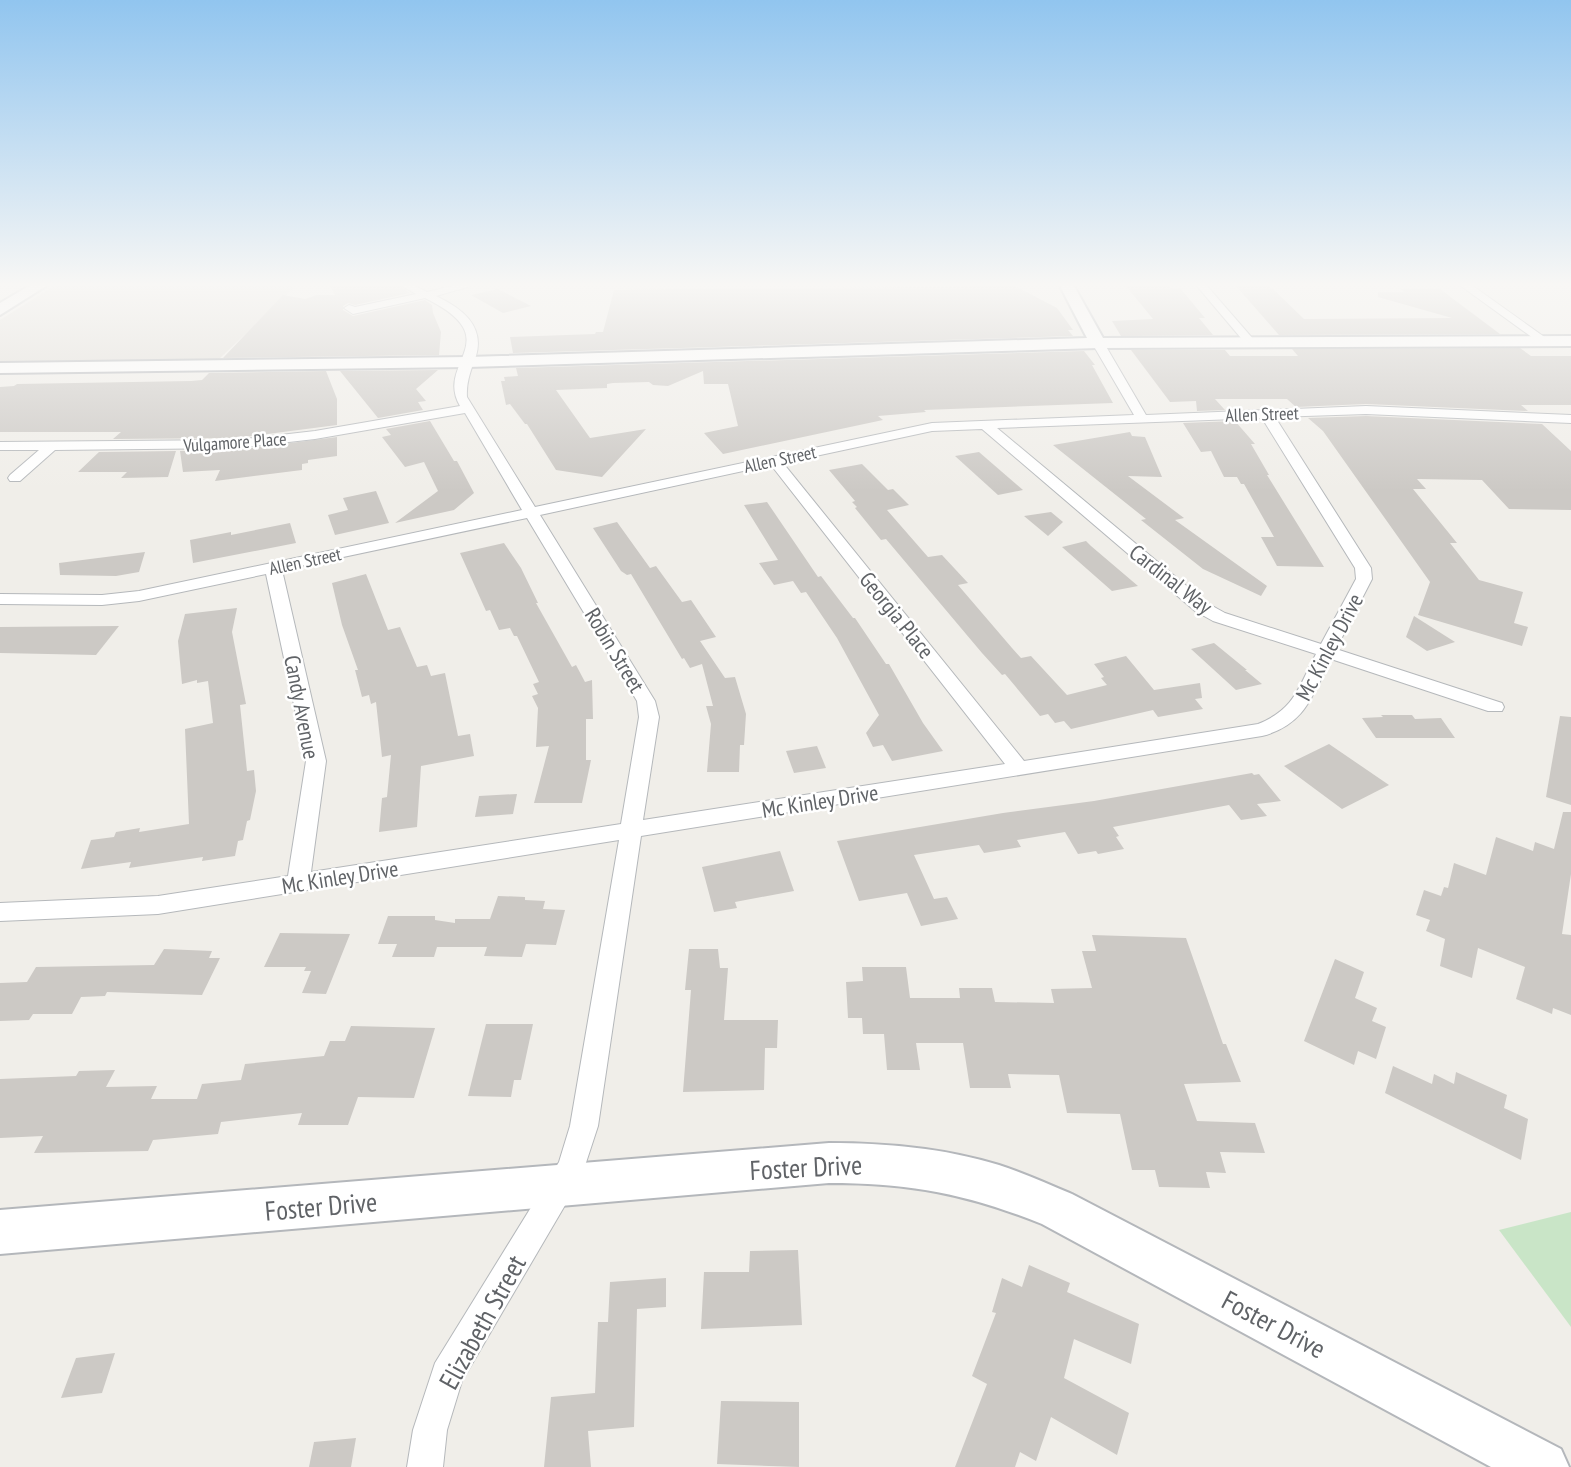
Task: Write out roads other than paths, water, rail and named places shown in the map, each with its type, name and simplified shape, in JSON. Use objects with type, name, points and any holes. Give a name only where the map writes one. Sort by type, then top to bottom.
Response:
[{"type":"street","name":"Robin Street","points":[[470,354],[459,386],[467,410],[646,701],[648,717],[584,1126],[571,1168],[560,1186]]},
{"type":"street","points":[[0,368],[468,362],[718,354]]},
{"type":"street","points":[[1105,354],[1142,418]]},
{"type":"street","name":"Vulgamore Place","points":[[0,446],[236,444],[315,435],[467,410]]},
{"type":"street","name":"Allen Street","points":[[0,600],[116,599],[273,568],[932,427],[1398,410],[1571,420]]},
{"type":"street","name":"Mc Kinley Drive","points":[[0,912],[158,905],[1262,730],[1283,722],[1295,711],[1326,653],[1364,579],[1364,568],[1266,414]]},
{"type":"street","name":"Cardinal Way","points":[[984,424],[1201,606],[1243,627],[1495,707]]},
{"type":"street","points":[[15,478],[51,446]]},
{"type":"street","name":"Georgia Place","points":[[774,460],[1020,769]]},
{"type":"street","name":"Candy Avenue","points":[[273,568],[316,761],[298,883]]},
{"type":"street","name":"Foster Drive","points":[[0,1232],[829,1163],[867,1162],[927,1168],[994,1184],[1057,1209],[1543,1467]]},
{"type":"street","name":"Elizabeth Street","points":[[425,1467],[430,1430],[447,1375],[560,1186]]}]
